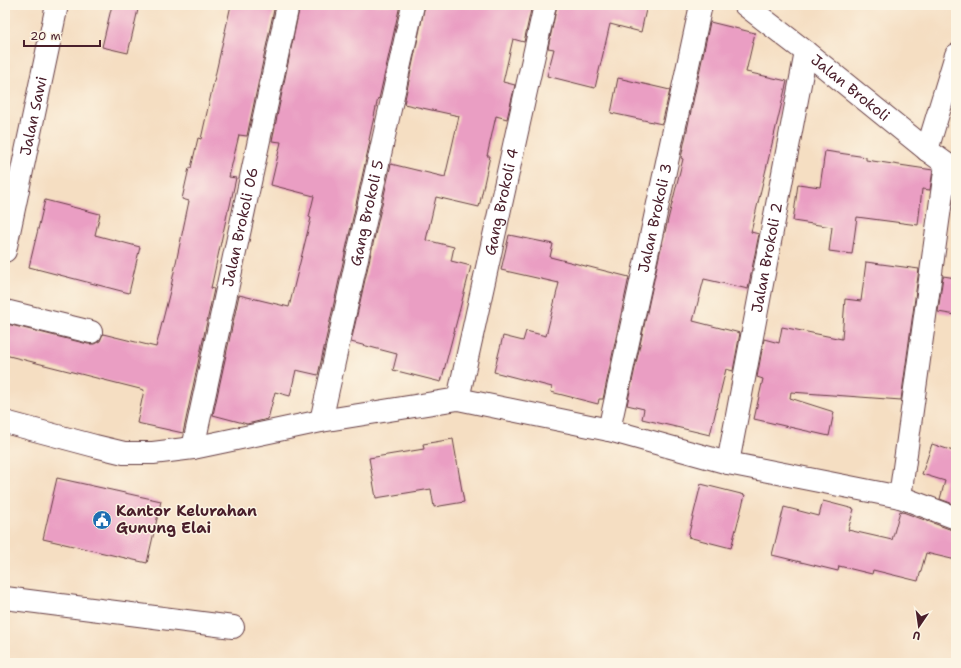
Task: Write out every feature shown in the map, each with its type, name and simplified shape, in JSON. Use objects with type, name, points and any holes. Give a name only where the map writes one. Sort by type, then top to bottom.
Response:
[{"type":"street","name":"Jalan Sawi","points":[[5,251],[57,5]]},
{"type":"street","name":"Jalan Brokoli 06","points":[[193,448],[288,5]]},
{"type":"street","name":"Gang Brokoli 5","points":[[321,421],[413,5]]},
{"type":"street","name":"Gang Brokoli 4","points":[[458,399],[545,5]]},
{"type":"street","name":"Jalan Brokoli 3","points":[[609,430],[701,5]]},
{"type":"street","name":"Jalan Brokoli","points":[[745,5],[806,52],[927,150],[951,167]]},
{"type":"street","name":"Jalan Brokoli 2","points":[[728,463],[806,52]]},
{"type":"street","points":[[927,150],[956,55]]},
{"type":"street","points":[[900,497],[951,167]]},
{"type":"street","points":[[5,311],[91,332]]},
{"type":"street","points":[[5,422],[124,453],[154,453],[193,448],[321,421],[458,399],[609,430],[728,463],[900,497],[956,518]]},
{"type":"street","points":[[5,598],[233,627]]},
{"type":"building","points":[[112,5],[139,5],[128,53],[102,47]]},
{"type":"building","points":[[231,5],[275,5],[247,136],[239,135],[229,177],[236,178],[211,288],[214,289],[183,433],[137,423],[144,390],[5,355],[5,331],[7,324],[88,344],[94,344],[100,341],[103,334],[156,347],[170,291],[189,201],[182,199],[198,138],[201,139]]},
{"type":"building","points":[[300,5],[400,5],[379,99],[378,98],[370,141],[318,375],[296,370],[290,396],[275,392],[268,419],[247,424],[213,415],[239,295],[289,307],[311,218],[309,217],[314,196],[271,185],[281,142],[272,141]]},
{"type":"building","points":[[425,5],[532,5],[524,42],[513,39],[503,82],[515,85],[507,119],[496,116],[487,156],[490,156],[479,207],[436,197],[426,240],[454,247],[451,261],[471,266],[441,382],[393,370],[397,354],[351,342],[391,164],[445,177],[459,116],[404,104]]},
{"type":"building","points":[[557,5],[647,5],[641,32],[610,24],[595,88],[547,76],[554,49],[548,48]]},
{"type":"building","points":[[710,22],[755,33],[746,72],[787,81],[751,232],[759,234],[748,289],[704,279],[693,321],[740,333],[733,371],[726,369],[710,435],[642,419],[644,409],[627,405],[660,252],[683,159],[681,158]]},
{"type":"building","points":[[618,78],[670,90],[662,124],[611,113]]},
{"type":"building","points":[[825,151],[866,157],[866,160],[933,170],[930,190],[922,189],[918,225],[857,217],[852,254],[829,251],[832,227],[793,221],[798,184],[820,187]]},
{"type":"building","points":[[45,200],[100,214],[95,235],[140,247],[129,293],[29,267]]},
{"type":"building","points":[[509,235],[553,244],[550,257],[629,277],[603,399],[599,399],[598,404],[551,392],[552,387],[494,372],[503,336],[523,341],[526,331],[546,336],[559,283],[501,270]]},
{"type":"building","points":[[866,262],[919,269],[901,400],[791,392],[790,398],[834,412],[829,436],[754,419],[763,379],[757,377],[764,339],[779,343],[782,327],[842,339],[845,299],[861,301]]},
{"type":"building","points":[[943,276],[956,278],[956,315],[938,312]]},
{"type":"building","points":[[453,439],[464,502],[434,507],[431,489],[376,498],[369,458],[424,449],[423,444]]},
{"type":"building","points":[[932,444],[956,452],[956,505],[940,499],[945,481],[922,474]]},
{"type":"building","name":"Kantor Kelurahan Gunung Elai","points":[[57,478],[161,501],[147,563],[43,539]]},
{"type":"building","points":[[701,484],[745,495],[731,548],[688,537]]},
{"type":"building","points":[[823,501],[854,509],[848,530],[892,540],[900,511],[952,530],[956,530],[956,560],[926,553],[918,581],[873,570],[872,574],[839,566],[838,571],[772,555],[784,507],[819,516]]},
{"type":"place","name":"Kantor Kelurahan Gunung Elai","points":[[102,520]]}]
